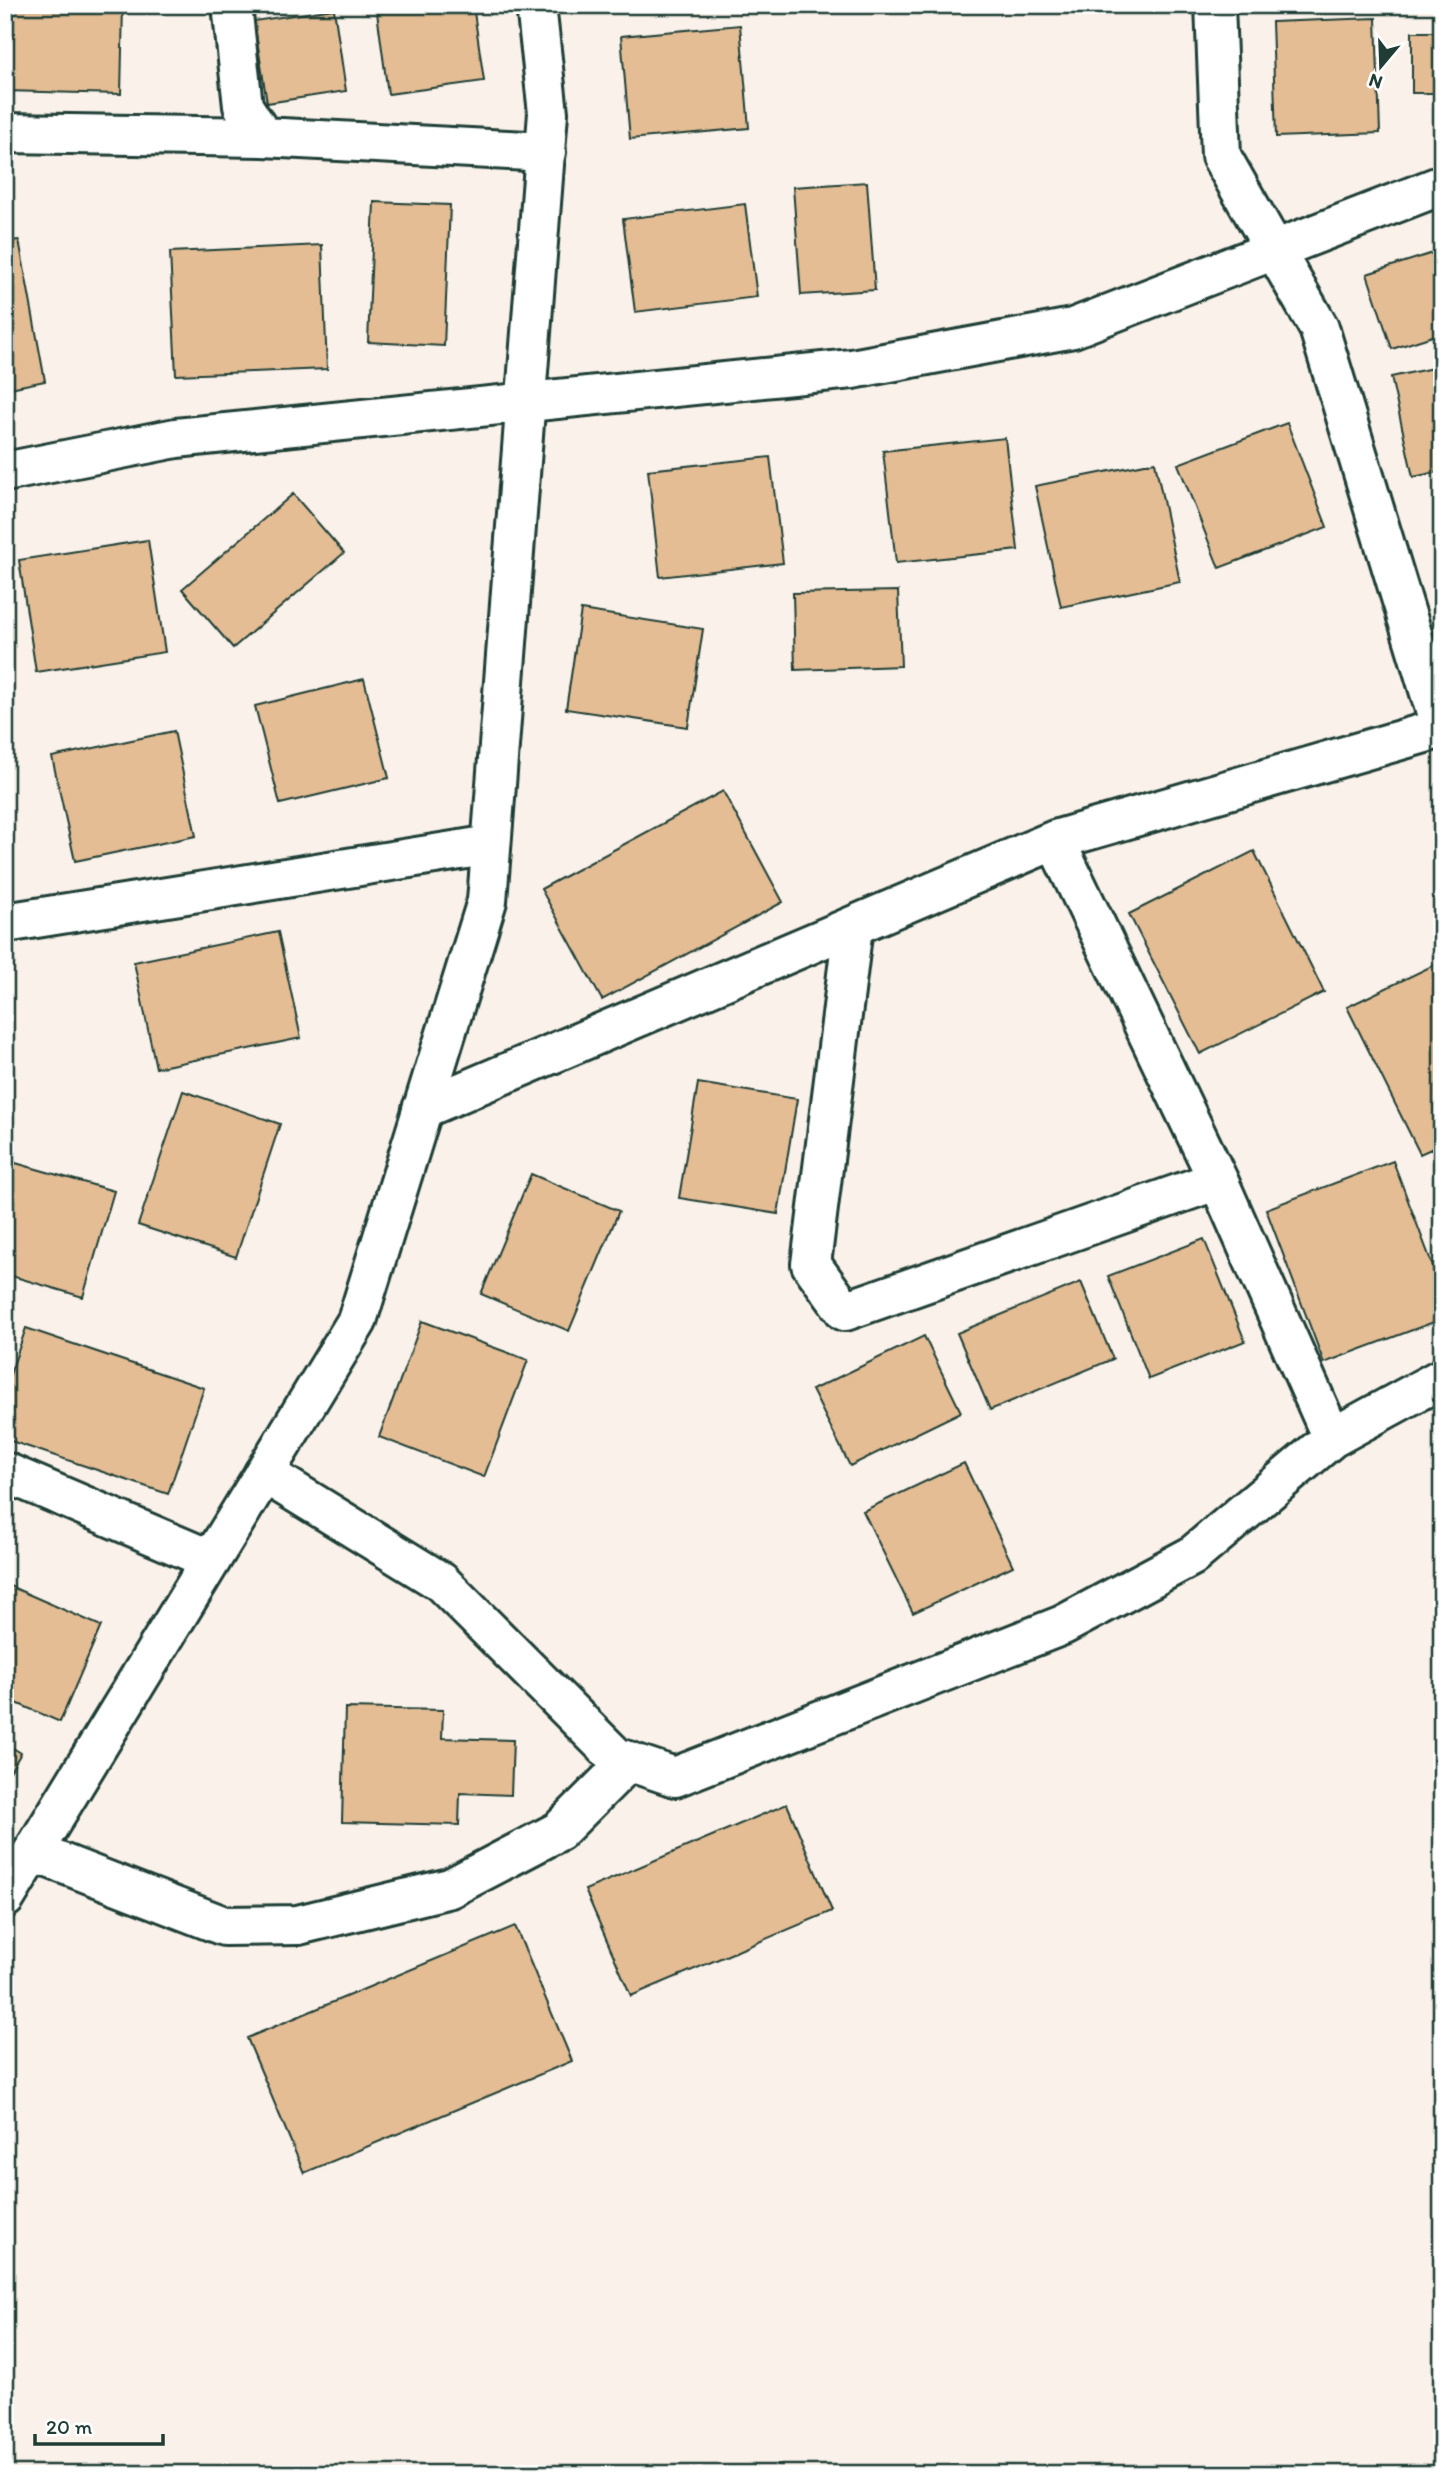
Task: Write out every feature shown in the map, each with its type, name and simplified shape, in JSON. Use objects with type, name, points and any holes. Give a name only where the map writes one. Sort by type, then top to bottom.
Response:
[{"type":"street","points":[[232,5],[243,106],[263,137]]},
{"type":"street","points":[[5,1898],[357,1321],[487,901],[548,113],[536,5]]},
{"type":"street","points":[[422,1109],[1055,840],[1441,728],[1319,328],[1222,156],[1214,5]]},
{"type":"street","points":[[5,133],[263,137],[545,152]]},
{"type":"street","points":[[5,472],[176,438],[852,369],[1073,328],[1442,185]]},
{"type":"street","points":[[1055,840],[1218,1180],[1332,1438]]},
{"type":"street","points":[[5,923],[491,845]]},
{"type":"street","points":[[853,927],[811,1264],[845,1311],[1218,1180]]},
{"type":"street","points":[[264,1473],[441,1582],[616,1757],[676,1777],[1063,1625],[1192,1556],[1332,1438],[1442,1378]]},
{"type":"street","points":[[5,1472],[211,1560]]},
{"type":"street","points":[[33,1852],[224,1926],[298,1925],[450,1888],[559,1831],[629,1761]]},
{"type":"building","points":[[5,5],[123,5],[121,94],[5,91]]},
{"type":"building","points":[[376,5],[473,5],[484,81],[388,94]]},
{"type":"building","points":[[334,9],[346,91],[267,103],[254,21]]},
{"type":"building","points":[[1376,18],[1380,133],[1276,137],[1272,22]]},
{"type":"building","points":[[740,25],[749,128],[630,139],[621,36]]},
{"type":"building","points":[[1412,32],[1442,32],[1442,93],[1412,93]]},
{"type":"building","points":[[867,182],[875,290],[801,295],[793,187]]},
{"type":"building","points":[[374,202],[450,205],[444,346],[368,342]]},
{"type":"building","points":[[745,204],[757,297],[635,312],[623,219]]},
{"type":"building","points":[[19,240],[45,381],[5,389],[5,242]]},
{"type":"building","points":[[322,245],[327,369],[176,375],[170,252]]},
{"type":"building","points":[[1442,250],[1442,333],[1392,349],[1367,274]]},
{"type":"building","points":[[1442,366],[1442,471],[1413,477],[1391,377]]},
{"type":"building","points":[[1287,423],[1327,527],[1219,568],[1178,464]]},
{"type":"building","points":[[1005,438],[1018,550],[896,563],[883,451]]},
{"type":"building","points":[[770,457],[783,563],[660,577],[648,470]]},
{"type":"building","points":[[1155,462],[1180,582],[1061,607],[1035,486]]},
{"type":"building","points":[[293,494],[344,553],[233,648],[182,589]]},
{"type":"building","points":[[148,540],[165,652],[36,672],[19,560]]},
{"type":"building","points":[[898,591],[901,666],[795,670],[793,593]]},
{"type":"building","points":[[581,610],[703,629],[688,727],[566,709]]},
{"type":"building","points":[[364,679],[389,778],[280,804],[255,706]]},
{"type":"building","points":[[174,731],[196,836],[75,861],[52,757]]},
{"type":"building","points":[[723,791],[783,902],[602,1000],[541,889]]},
{"type":"building","points":[[1254,851],[1324,992],[1200,1054],[1129,914]]},
{"type":"building","points":[[278,932],[301,1038],[156,1068],[134,962]]},
{"type":"building","points":[[1442,961],[1442,1144],[1420,1154],[1347,1007]]},
{"type":"building","points":[[698,1083],[797,1099],[778,1214],[679,1198]]},
{"type":"building","points":[[183,1091],[280,1124],[236,1257],[138,1225]]},
{"type":"building","points":[[5,1160],[114,1191],[83,1297],[5,1274]]},
{"type":"building","points":[[1393,1161],[1442,1290],[1442,1319],[1324,1363],[1266,1209]]},
{"type":"building","points":[[531,1174],[619,1211],[569,1331],[481,1294]]},
{"type":"building","points":[[1204,1239],[1245,1341],[1149,1379],[1108,1276]]},
{"type":"building","points":[[1081,1282],[1113,1359],[990,1410],[957,1333]]},
{"type":"building","points":[[422,1321],[528,1360],[484,1477],[379,1437]]},
{"type":"building","points":[[26,1328],[204,1388],[168,1494],[5,1439],[5,1389]]},
{"type":"building","points":[[924,1336],[961,1412],[850,1466],[812,1390]]},
{"type":"building","points":[[964,1463],[1013,1566],[913,1613],[863,1511]]},
{"type":"building","points":[[5,1584],[101,1626],[60,1722],[5,1698]]},
{"type":"building","points":[[345,1708],[443,1710],[442,1738],[513,1740],[511,1795],[460,1793],[459,1825],[342,1822]]},
{"type":"building","points":[[5,1743],[21,1753],[5,1780]]},
{"type":"building","points":[[787,1804],[832,1911],[631,1996],[585,1890]]},
{"type":"building","points":[[515,1926],[572,2061],[304,2173],[247,2038]]}]
